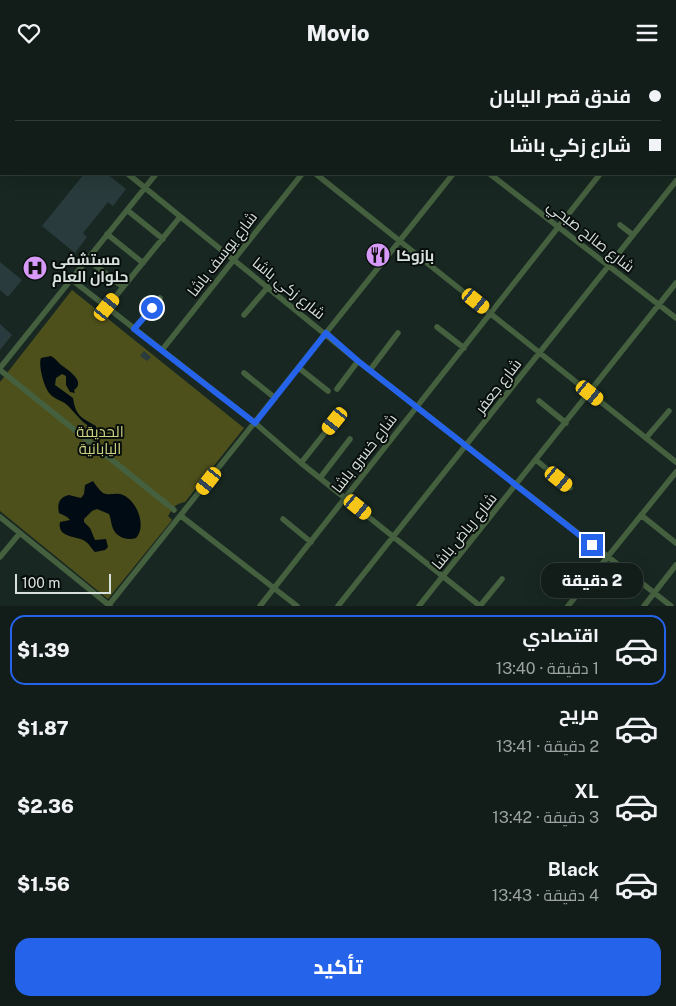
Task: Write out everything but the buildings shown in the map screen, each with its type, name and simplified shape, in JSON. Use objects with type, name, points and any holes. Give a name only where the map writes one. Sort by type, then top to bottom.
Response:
[{"type":"street","name":"شارع زكي باشا","points":[[129,175],[326,333],[358,361],[417,405],[671,606]]},
{"type":"street","points":[[155,175],[0,368],[171,508]]},
{"type":"street","name":"شارع يوسف باشا","points":[[162,351],[301,175]]},
{"type":"street","points":[[317,175],[676,462]]},
{"type":"street","points":[[0,517],[109,606],[452,175]]},
{"type":"street","name":"شارع صالح صبحي","points":[[491,175],[676,318]]},
{"type":"street","name":"شارع خسرو باشا","points":[[260,606],[599,175]]},
{"type":"street","name":"شارع جعفر","points":[[338,606],[676,181]]},
{"type":"street","points":[[127,210],[163,239]]},
{"type":"street","points":[[107,307],[180,217]]},
{"type":"street","points":[[620,225],[633,235]]},
{"type":"street","points":[[107,234],[143,263]]},
{"type":"street","points":[[87,259],[123,287]]},
{"type":"street","points":[[70,279],[255,423],[301,463],[346,497],[477,605],[502,579]]},
{"type":"street","name":"شارع رياض باشا","points":[[419,606],[676,283]]},
{"type":"street","points":[[244,315],[268,287]]},
{"type":"street","points":[[134,329],[160,298]]},
{"type":"street","points":[[437,327],[464,348]]},
{"type":"street","points":[[370,369],[398,333]]},
{"type":"street","points":[[337,389],[358,361]]},
{"type":"street","points":[[299,368],[328,391]]},
{"type":"street","points":[[244,373],[275,398]]},
{"type":"street","points":[[540,401],[566,423]]},
{"type":"street","points":[[646,437],[669,411]]},
{"type":"street","points":[[301,463],[335,421]]},
{"type":"street","points":[[320,478],[350,439]]},
{"type":"street","points":[[536,460],[570,487]]},
{"type":"street","points":[[568,606],[676,472]]},
{"type":"street","points":[[641,515],[676,543]]},
{"type":"street","points":[[181,516],[297,606]]},
{"type":"street","points":[[283,519],[311,542]]},
{"type":"street","points":[[0,557],[20,533]]},
{"type":"street","points":[[644,606],[676,565]]},
{"type":"green space","name":"الحديقة اليابانية","points":[[72,290],[244,428],[185,502],[173,508],[168,516],[172,520],[108,599],[0,511],[0,382]]},
{"type":"shaded area","points":[[51,356],[74,375],[78,383],[74,390],[75,393],[70,392],[66,385],[66,376],[62,374],[56,378],[55,385],[73,398],[78,413],[96,426],[96,429],[83,422],[66,404],[53,397],[48,391],[42,376],[40,361],[41,358]]},
{"type":"shaded area","points":[[93,481],[103,493],[123,495],[136,508],[141,527],[136,538],[125,538],[116,533],[109,514],[97,509],[84,519],[84,522],[90,528],[95,540],[106,539],[108,547],[105,550],[95,552],[85,541],[61,531],[60,522],[70,520],[59,513],[60,501],[63,497],[69,495],[81,498],[84,494],[85,485]]},
{"type":"place","name":"بازوكا","points":[[378,255]]},
{"type":"place","name":"مستشفى حلوان العام","points":[[35,268]]},
{"type":"route","points":[[152,308],[134,329],[255,423],[326,333],[358,361],[417,405],[592,545]]}]
